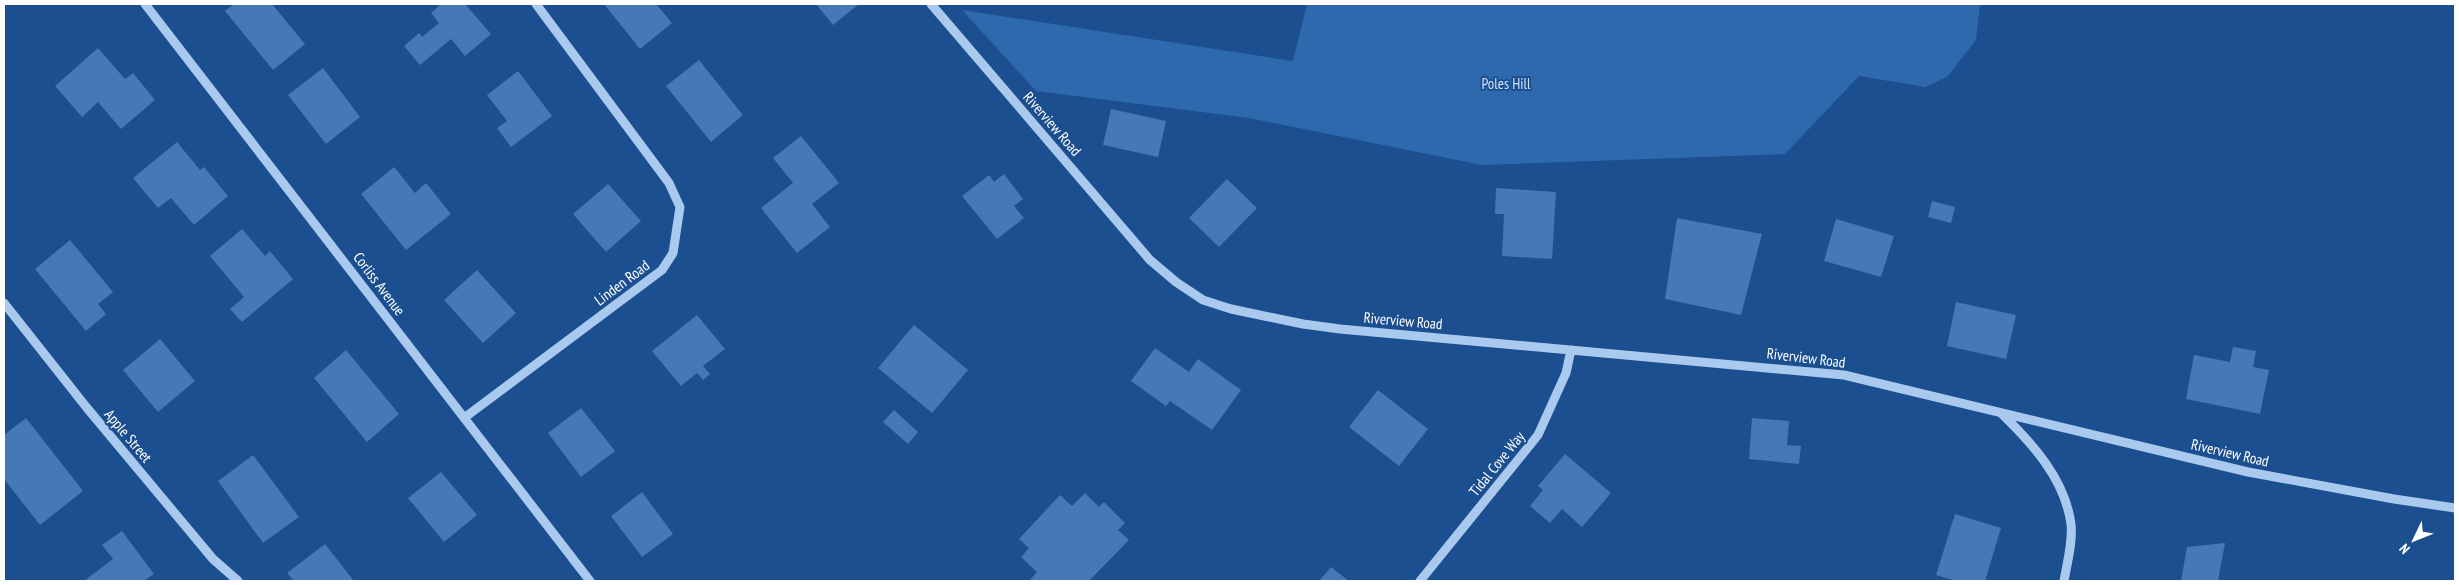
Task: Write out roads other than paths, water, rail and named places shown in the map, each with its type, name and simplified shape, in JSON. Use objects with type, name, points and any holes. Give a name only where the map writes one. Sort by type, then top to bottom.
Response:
[{"type":"street","name":"Corliss Avenue","points":[[145,4],[590,581]]},
{"type":"street","name":"Linden Road","points":[[464,418],[662,270],[673,253],[678,231],[680,207],[669,183],[536,4]]},
{"type":"street","name":"Riverview Road","points":[[930,4],[1150,260],[1176,282],[1203,300],[1231,309],[1340,329],[1844,375],[2248,472],[2394,499],[2455,508]]},
{"type":"street","name":"Apple Street","points":[[4,303],[87,408],[231,579]]},
{"type":"street","name":"Tidal Cove Way","points":[[1420,581],[1538,435],[1566,372],[1571,350]]},
{"type":"street","points":[[2001,413],[2027,438],[2065,494],[2071,526],[2064,581]]},
{"type":"park label","name":"Poles Hill","points":[[1506,84]]}]
